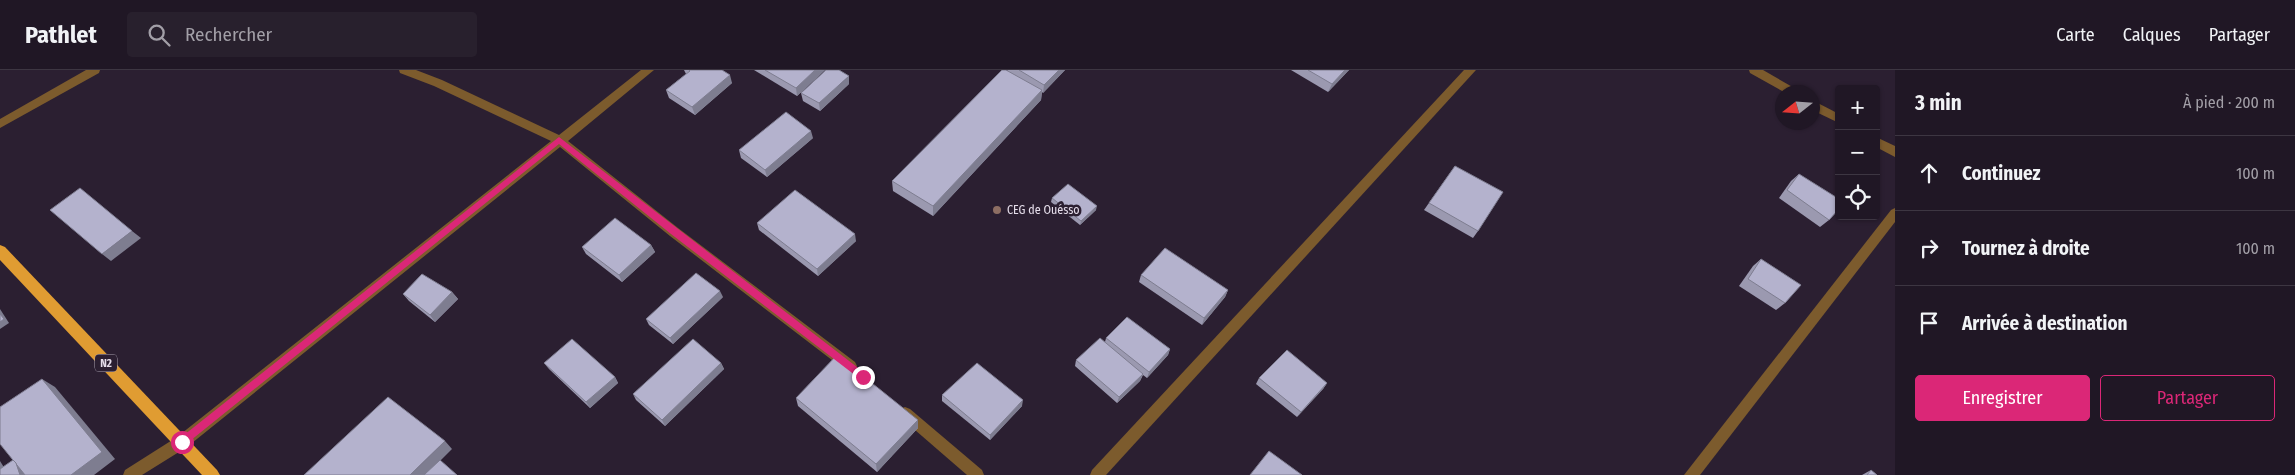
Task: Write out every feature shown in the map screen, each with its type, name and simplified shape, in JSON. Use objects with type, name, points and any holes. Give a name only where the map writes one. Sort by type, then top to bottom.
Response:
[{"type":"highway","name":"N2","points":[[0,251],[212,475]]},
{"type":"street","points":[[0,124],[95,70]]},
{"type":"street","points":[[404,70],[438,83],[559,140],[674,232],[863,377]]},
{"type":"street","points":[[130,475],[182,442],[649,70]]},
{"type":"street","points":[[1098,475],[1471,70]]},
{"type":"street","points":[[1754,70],[1780,85]]},
{"type":"street","points":[[1820,108],[1835,117]]},
{"type":"street","points":[[1880,143],[1895,152]]},
{"type":"street","points":[[1691,475],[1895,213]]},
{"type":"street","points":[[899,407],[977,475]]},
{"type":"building","points":[[689,70],[722,70],[730,75],[692,107],[666,90]]},
{"type":"building","points":[[765,70],[815,70],[796,88]]},
{"type":"building","points":[[826,70],[839,70],[849,76],[819,103],[801,93]]},
{"type":"building","points":[[1002,70],[1006,70],[1042,90],[933,206],[892,181]]},
{"type":"building","points":[[1019,70],[1059,70],[1044,85]]},
{"type":"building","points":[[1308,70],[1345,70],[1332,84]]},
{"type":"building","points":[[786,112],[811,131],[765,170],[739,150]]},
{"type":"building","points":[[1455,166],[1503,192],[1478,231],[1429,203]]},
{"type":"building","points":[[1799,174],[1835,196],[1835,213],[1829,220],[1787,190]]},
{"type":"building","points":[[1068,184],[1097,206],[1081,221],[1052,198]]},
{"type":"building","points":[[80,188],[132,231],[102,254],[50,210]]},
{"type":"building","points":[[795,190],[855,234],[817,269],[757,223]]},
{"type":"building","points":[[615,218],[651,245],[619,275],[582,247]]},
{"type":"building","points":[[1165,248],[1228,290],[1204,318],[1141,275]]},
{"type":"building","points":[[1761,259],[1801,285],[1785,303],[1748,279]]},
{"type":"building","points":[[696,273],[720,291],[670,338],[646,319]]},
{"type":"building","points":[[422,274],[452,292],[430,315],[403,294]]},
{"type":"building","points":[[0,314],[4,319],[0,322]]},
{"type":"building","points":[[1127,317],[1170,349],[1149,372],[1106,338]]},
{"type":"building","points":[[1100,338],[1143,374],[1119,397],[1076,360]]},
{"type":"building","points":[[572,339],[615,377],[586,402],[544,363]]},
{"type":"building","points":[[693,339],[721,363],[662,420],[633,394]]},
{"type":"building","points":[[1287,350],[1327,383],[1301,412],[1259,378]]},
{"type":"building","points":[[837,355],[918,420],[876,464],[796,398]]},
{"type":"building","points":[[977,363],[1023,400],[990,435],[942,395]]},
{"type":"building","points":[[42,379],[102,452],[71,475],[25,475],[0,444],[0,407]]},
{"type":"building","points":[[388,397],[445,441],[410,475],[304,475]]},
{"type":"building","points":[[1269,451],[1302,475],[1250,475]]},
{"type":"building","points":[[13,460],[20,475],[0,475],[0,469]]},
{"type":"building","points":[[440,460],[457,475],[424,475]]},
{"type":"building","points":[[1871,470],[1877,475],[1867,475]]},
{"type":"place","name":"CEG de Ouésso","points":[[997,210]]},
{"type":"route","points":[[182,442],[559,140],[674,232],[863,377]]}]
